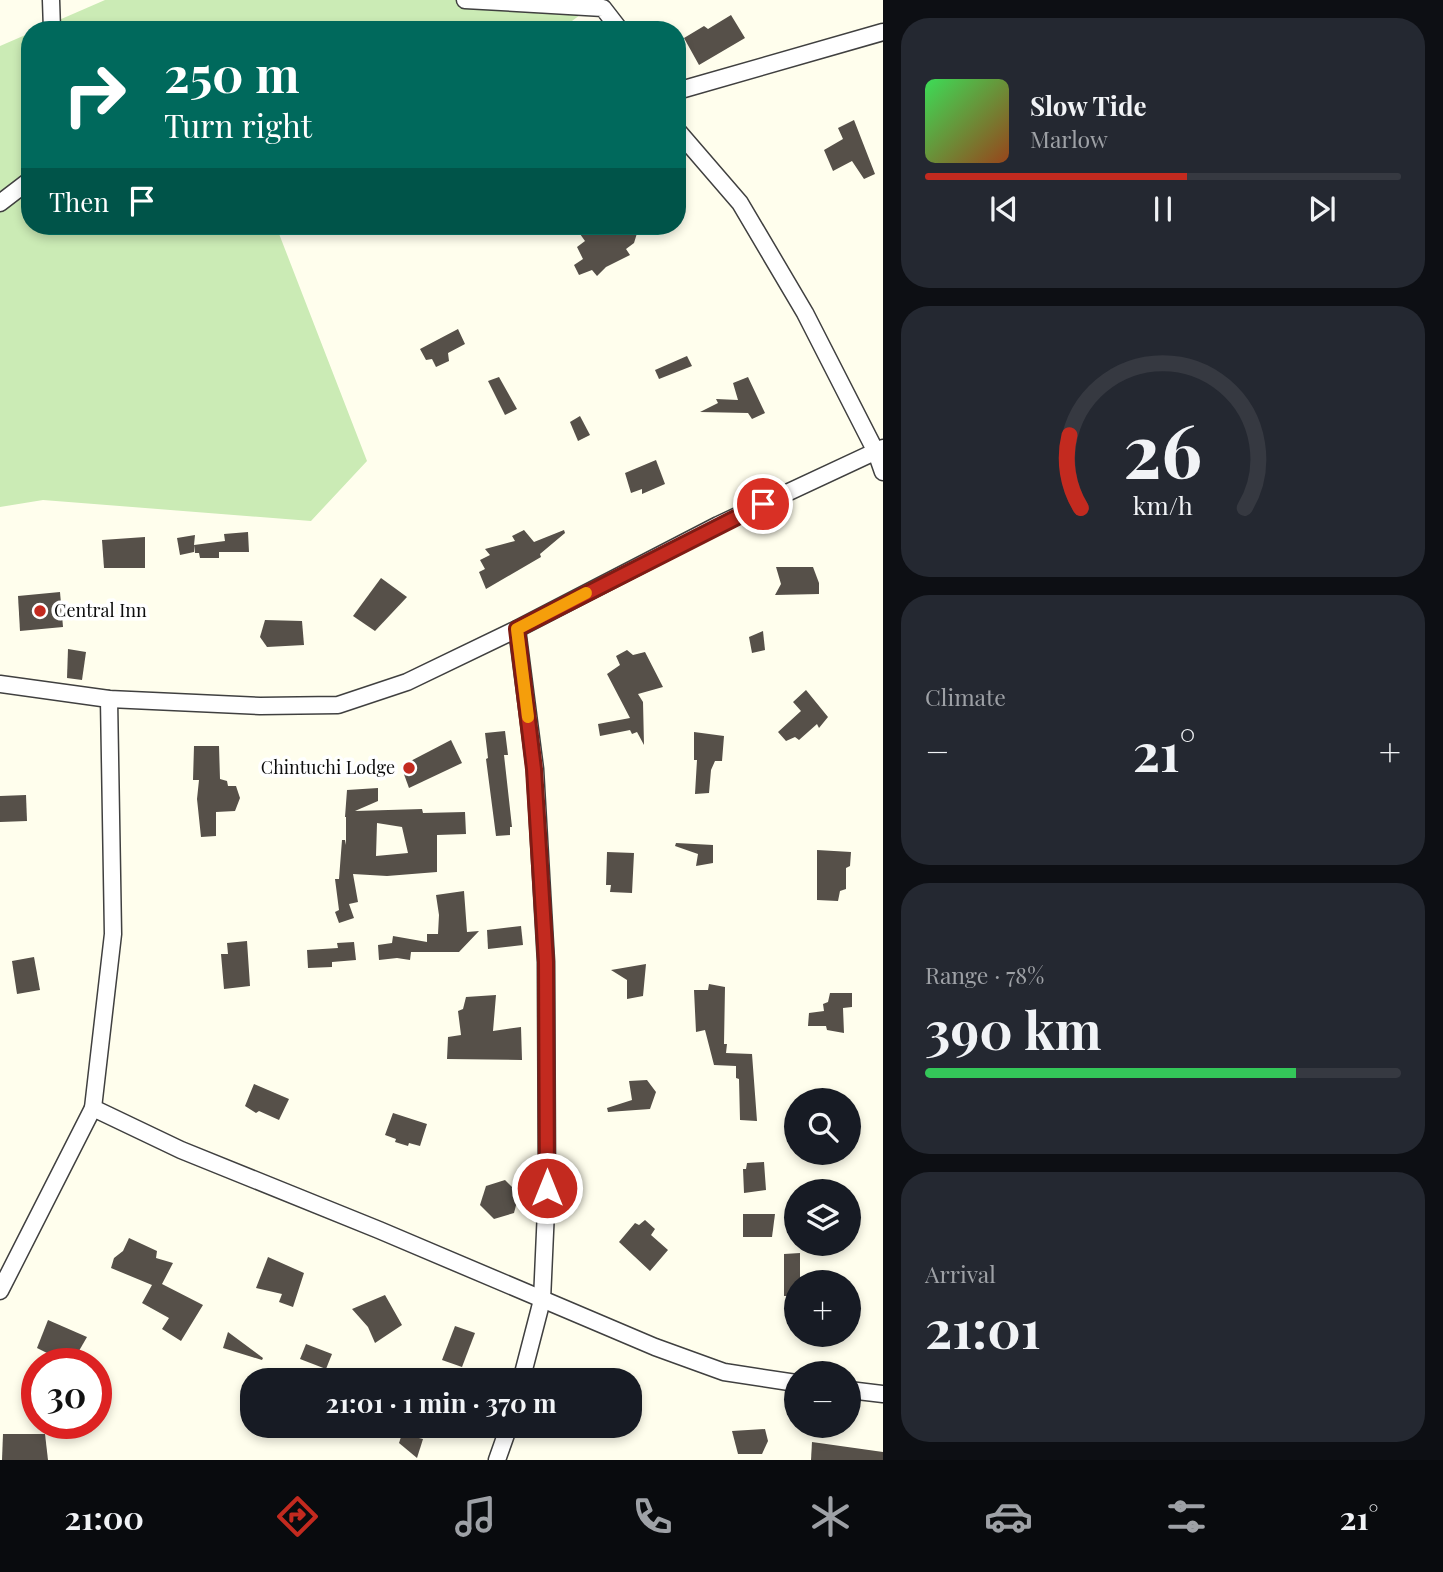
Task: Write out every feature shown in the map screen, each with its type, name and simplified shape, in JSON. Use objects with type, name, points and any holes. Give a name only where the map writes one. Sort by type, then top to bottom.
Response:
[{"type":"street","points":[[51,0],[52,21]]},
{"type":"street","points":[[465,0],[603,8],[613,21]]},
{"type":"street","points":[[686,88],[883,32]]},
{"type":"street","points":[[686,141],[740,204],[805,313],[880,450],[883,472]]},
{"type":"street","points":[[0,203],[21,187]]},
{"type":"street","points":[[0,684],[109,699],[298,707],[338,705],[407,682],[517,629],[718,525],[880,450]]},
{"type":"street","points":[[517,629],[534,769],[546,962],[547,1188],[542,1300],[525,1368]]},
{"type":"street","points":[[0,1291],[93,1108],[113,934],[109,699]]},
{"type":"street","points":[[93,1108],[181,1150],[655,1347],[724,1372],[784,1381]]},
{"type":"street","points":[[861,1391],[883,1394]]},
{"type":"street","points":[[497,1460],[505,1438]]},
{"type":"green space","points":[[105,0],[600,0],[572,21],[57,21]]},
{"type":"green space","points":[[21,37],[21,235],[279,235],[367,461],[311,521],[43,500],[0,507],[0,46]]},
{"type":"building","points":[[731,15],[745,38],[699,65],[686,37],[704,26],[708,29]]},
{"type":"building","points":[[854,120],[875,174],[864,179],[852,161],[833,171],[824,150],[843,139],[838,128]]},
{"type":"building","points":[[581,235],[636,235],[634,243],[626,249],[630,255],[606,267],[597,276],[592,270],[579,275],[574,265],[583,259],[577,247],[585,241]]},
{"type":"building","points":[[458,329],[465,344],[448,353],[449,361],[436,367],[432,359],[426,360],[420,349]]},
{"type":"building","points":[[687,356],[692,366],[659,379],[655,370]]},
{"type":"building","points":[[499,377],[517,409],[505,415],[488,381]]},
{"type":"building","points":[[748,377],[765,413],[752,419],[748,413],[700,412],[718,403],[716,399],[738,400],[733,383]]},
{"type":"building","points":[[580,416],[590,435],[578,441],[570,422]]},
{"type":"building","points":[[656,460],[665,484],[642,494],[642,489],[631,493],[625,473]]},
{"type":"building","points":[[524,530],[534,542],[564,530],[565,533],[540,554],[541,557],[486,589],[479,572],[485,569],[480,560],[490,555],[485,549],[515,541],[512,536]]},
{"type":"building","points":[[248,532],[249,552],[219,552],[219,558],[200,558],[199,553],[195,553],[194,545],[225,541],[224,534]]},
{"type":"building","points":[[195,535],[194,552],[180,555],[177,538]]},
{"type":"building","points":[[145,537],[145,568],[104,568],[102,540]]},
{"type":"building","points":[[776,567],[813,567],[819,583],[819,594],[775,595],[781,584]]},
{"type":"building","points":[[381,578],[407,597],[375,631],[353,616]]},
{"type":"building","name":"Central Inn","points":[[60,592],[63,627],[20,631],[18,596]]},
{"type":"building","points":[[265,620],[302,621],[304,645],[267,647],[260,637]]},
{"type":"building","points":[[763,631],[765,650],[752,653],[749,637]]},
{"type":"building","points":[[68,649],[86,652],[82,680],[67,678]]},
{"type":"building","points":[[627,650],[633,655],[645,652],[663,687],[638,694],[643,702],[644,745],[637,732],[632,734],[630,730],[600,736],[598,724],[630,718],[607,674],[620,665],[616,656]]},
{"type":"building","points":[[806,690],[828,717],[819,728],[817,724],[799,740],[795,737],[786,741],[778,732],[801,711],[793,702]]},
{"type":"building","points":[[505,731],[508,755],[504,755],[512,827],[510,835],[496,836],[485,733]]},
{"type":"building","points":[[694,732],[724,736],[722,761],[715,761],[711,770],[709,793],[695,794],[697,760],[694,760]]},
{"type":"building","points":[[451,740],[462,763],[409,788],[401,766]]},
{"type":"building","points":[[194,746],[219,746],[220,779],[227,781],[228,786],[236,786],[240,798],[235,811],[216,812],[216,836],[201,837],[197,799],[199,780],[193,780]]},
{"type":"building","points":[[378,788],[378,801],[355,811],[422,809],[423,813],[465,812],[466,834],[437,835],[437,872],[387,876],[353,874],[358,902],[349,904],[354,918],[339,923],[335,912],[339,910],[335,879],[339,879],[342,840],[345,840],[346,845],[347,790]],"holes":[[[377,823],[402,827],[408,853],[376,856]]]},
{"type":"building","points":[[26,795],[27,821],[0,822],[0,796]]},
{"type":"building","points":[[676,843],[713,845],[713,863],[696,866],[698,854],[675,846]]},
{"type":"building","points":[[817,850],[851,852],[850,866],[846,868],[846,889],[840,891],[838,901],[817,900]]},
{"type":"building","points":[[607,852],[634,853],[632,893],[610,892],[611,885],[606,885]]},
{"type":"building","points":[[464,891],[467,932],[479,931],[459,952],[411,952],[410,960],[379,960],[378,945],[392,943],[393,936],[427,942],[427,934],[438,934],[436,895]]},
{"type":"building","points":[[521,926],[523,945],[488,949],[487,930]]},
{"type":"building","points":[[247,941],[250,986],[224,989],[221,954],[228,954],[227,943]]},
{"type":"building","points":[[354,942],[356,960],[332,962],[332,967],[308,968],[307,950],[338,948],[337,943]]},
{"type":"building","points":[[34,957],[40,990],[17,994],[12,961]]},
{"type":"building","points":[[646,964],[643,996],[627,999],[627,980],[611,970]]},
{"type":"building","points":[[709,984],[725,987],[726,1053],[752,1054],[757,1121],[740,1120],[736,1066],[714,1065],[705,1030],[696,1032],[694,990],[708,990]]},
{"type":"building","points":[[830,993],[852,993],[852,1007],[843,1008],[844,1033],[827,1030],[826,1026],[808,1026],[809,1013],[824,1011],[823,1004],[828,1002]]},
{"type":"building","points":[[496,995],[493,1031],[521,1027],[522,1060],[447,1059],[448,1037],[461,1035],[458,1011],[463,1009],[466,997]]},
{"type":"building","points":[[647,1080],[656,1092],[650,1109],[608,1112],[607,1108],[632,1100],[629,1081]]},
{"type":"building","points":[[254,1084],[289,1099],[279,1120],[259,1111],[256,1113],[245,1106]]},
{"type":"building","points":[[393,1113],[427,1124],[420,1146],[395,1142],[396,1139],[385,1135]]},
{"type":"building","points":[[764,1162],[766,1190],[744,1193],[743,1169],[746,1169],[747,1163]]},
{"type":"building","points":[[505,1180],[519,1194],[514,1213],[494,1219],[480,1205],[486,1186]]},
{"type":"building","points":[[743,1214],[775,1214],[772,1237],[743,1237]]},
{"type":"building","points":[[645,1220],[655,1229],[651,1235],[668,1250],[650,1271],[619,1242],[635,1223],[639,1225]]},
{"type":"building","points":[[129,1238],[157,1251],[156,1258],[173,1263],[162,1284],[203,1305],[181,1341],[162,1329],[169,1318],[142,1303],[152,1285],[111,1268],[114,1258],[123,1251]]},
{"type":"building","points":[[784,1256],[800,1256],[800,1270],[784,1270]]},
{"type":"building","points":[[268,1257],[304,1273],[293,1307],[279,1302],[282,1294],[256,1288]]},
{"type":"building","points":[[385,1295],[402,1325],[375,1343],[368,1327],[352,1309]]},
{"type":"building","points":[[48,1320],[87,1337],[81,1348],[37,1348]]},
{"type":"building","points":[[455,1326],[475,1333],[462,1367],[442,1360]]},
{"type":"building","points":[[228,1332],[263,1358],[262,1360],[223,1348]]},
{"type":"building","points":[[306,1344],[332,1354],[326,1368],[300,1359]]},
{"type":"building","points":[[765,1429],[768,1441],[762,1454],[738,1454],[732,1431]]},
{"type":"building","points":[[3,1434],[21,1434],[21,1439],[46,1439],[48,1460],[2,1460]]},
{"type":"building","points":[[401,1438],[423,1439],[417,1458],[399,1443]]},
{"type":"building","points":[[812,1442],[883,1452],[883,1460],[811,1460]]},
{"type":"slow traffic","points":[[528,717],[517,629],[586,593]]},
{"type":"place","name":"Central Inn","points":[[40,611]]},
{"type":"place","name":"Chintuchi Lodge","points":[[409,768]]},
{"type":"route","points":[[547,1188],[546,962],[534,769],[517,629],[763,504]]}]
